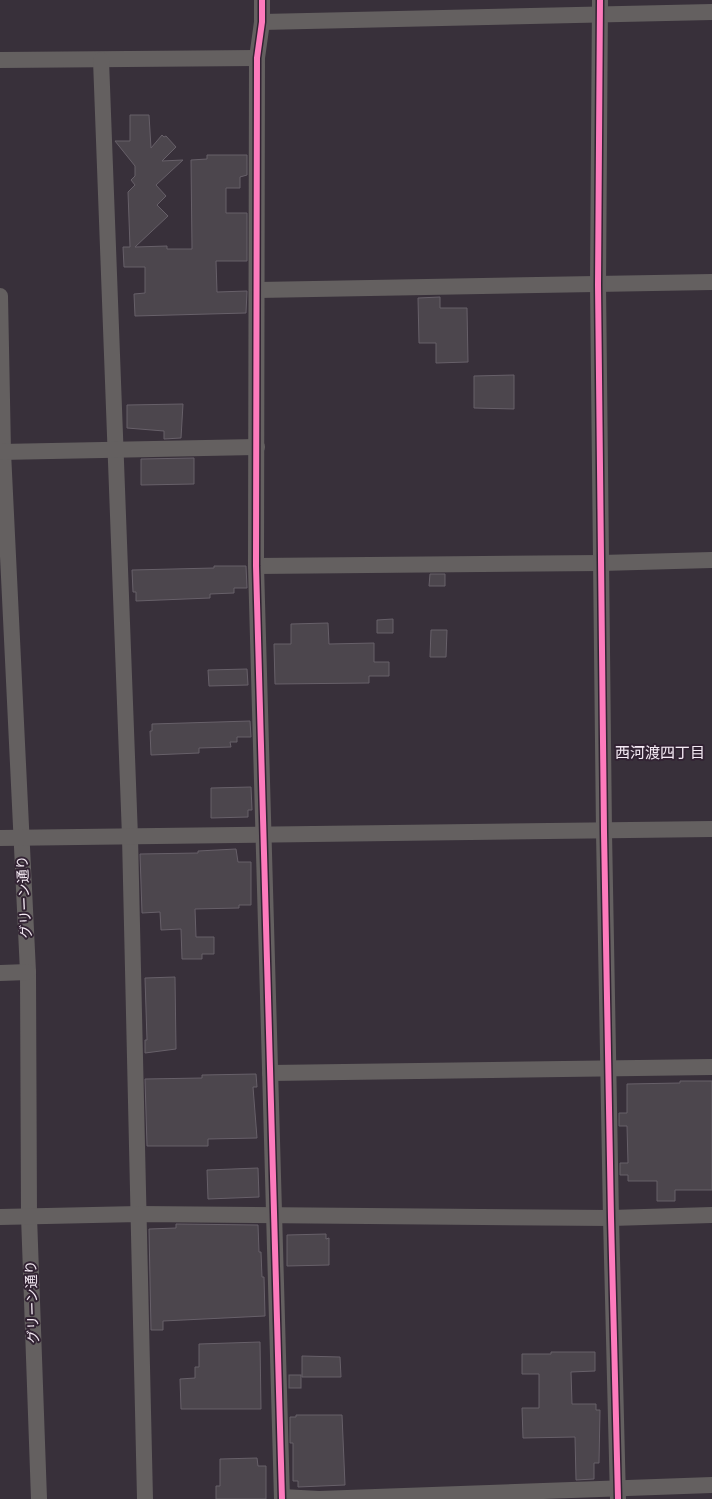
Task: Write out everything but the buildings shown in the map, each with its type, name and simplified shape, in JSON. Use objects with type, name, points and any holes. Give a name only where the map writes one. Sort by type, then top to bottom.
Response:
[{"type":"street","points":[[262,0],[262,22],[257,58],[256,566],[270,1073],[276,1216],[282,1498],[618,1494],[712,1485]]},
{"type":"street","points":[[262,22],[600,6],[712,12]]},
{"type":"street","points":[[600,6],[598,285],[604,832],[618,1494]]},
{"type":"street","points":[[0,60],[257,58]]},
{"type":"street","points":[[101,60],[114,450],[130,837],[145,1499]]},
{"type":"street","points":[[258,290],[712,282]]},
{"type":"street","name":"グリーン通り","points":[[0,296],[2,452],[28,972],[29,1216],[39,1499]]},
{"type":"street","points":[[2,452],[257,447]]},
{"type":"street","points":[[256,566],[601,564],[712,560]]},
{"type":"street","points":[[0,838],[604,832],[712,829]]},
{"type":"street","points":[[0,973],[28,972]]},
{"type":"street","points":[[270,1073],[608,1070],[712,1067]]},
{"type":"street","points":[[0,1217],[139,1214],[611,1218],[712,1215]]},
{"type":"cycle path","points":[[262,0],[262,22],[257,58],[256,566],[282,1499]]},
{"type":"cycle path","points":[[600,0],[598,285],[604,832],[618,1499]]},
{"type":"district","name":"西河渡四丁目","points":[[660,753]]}]
